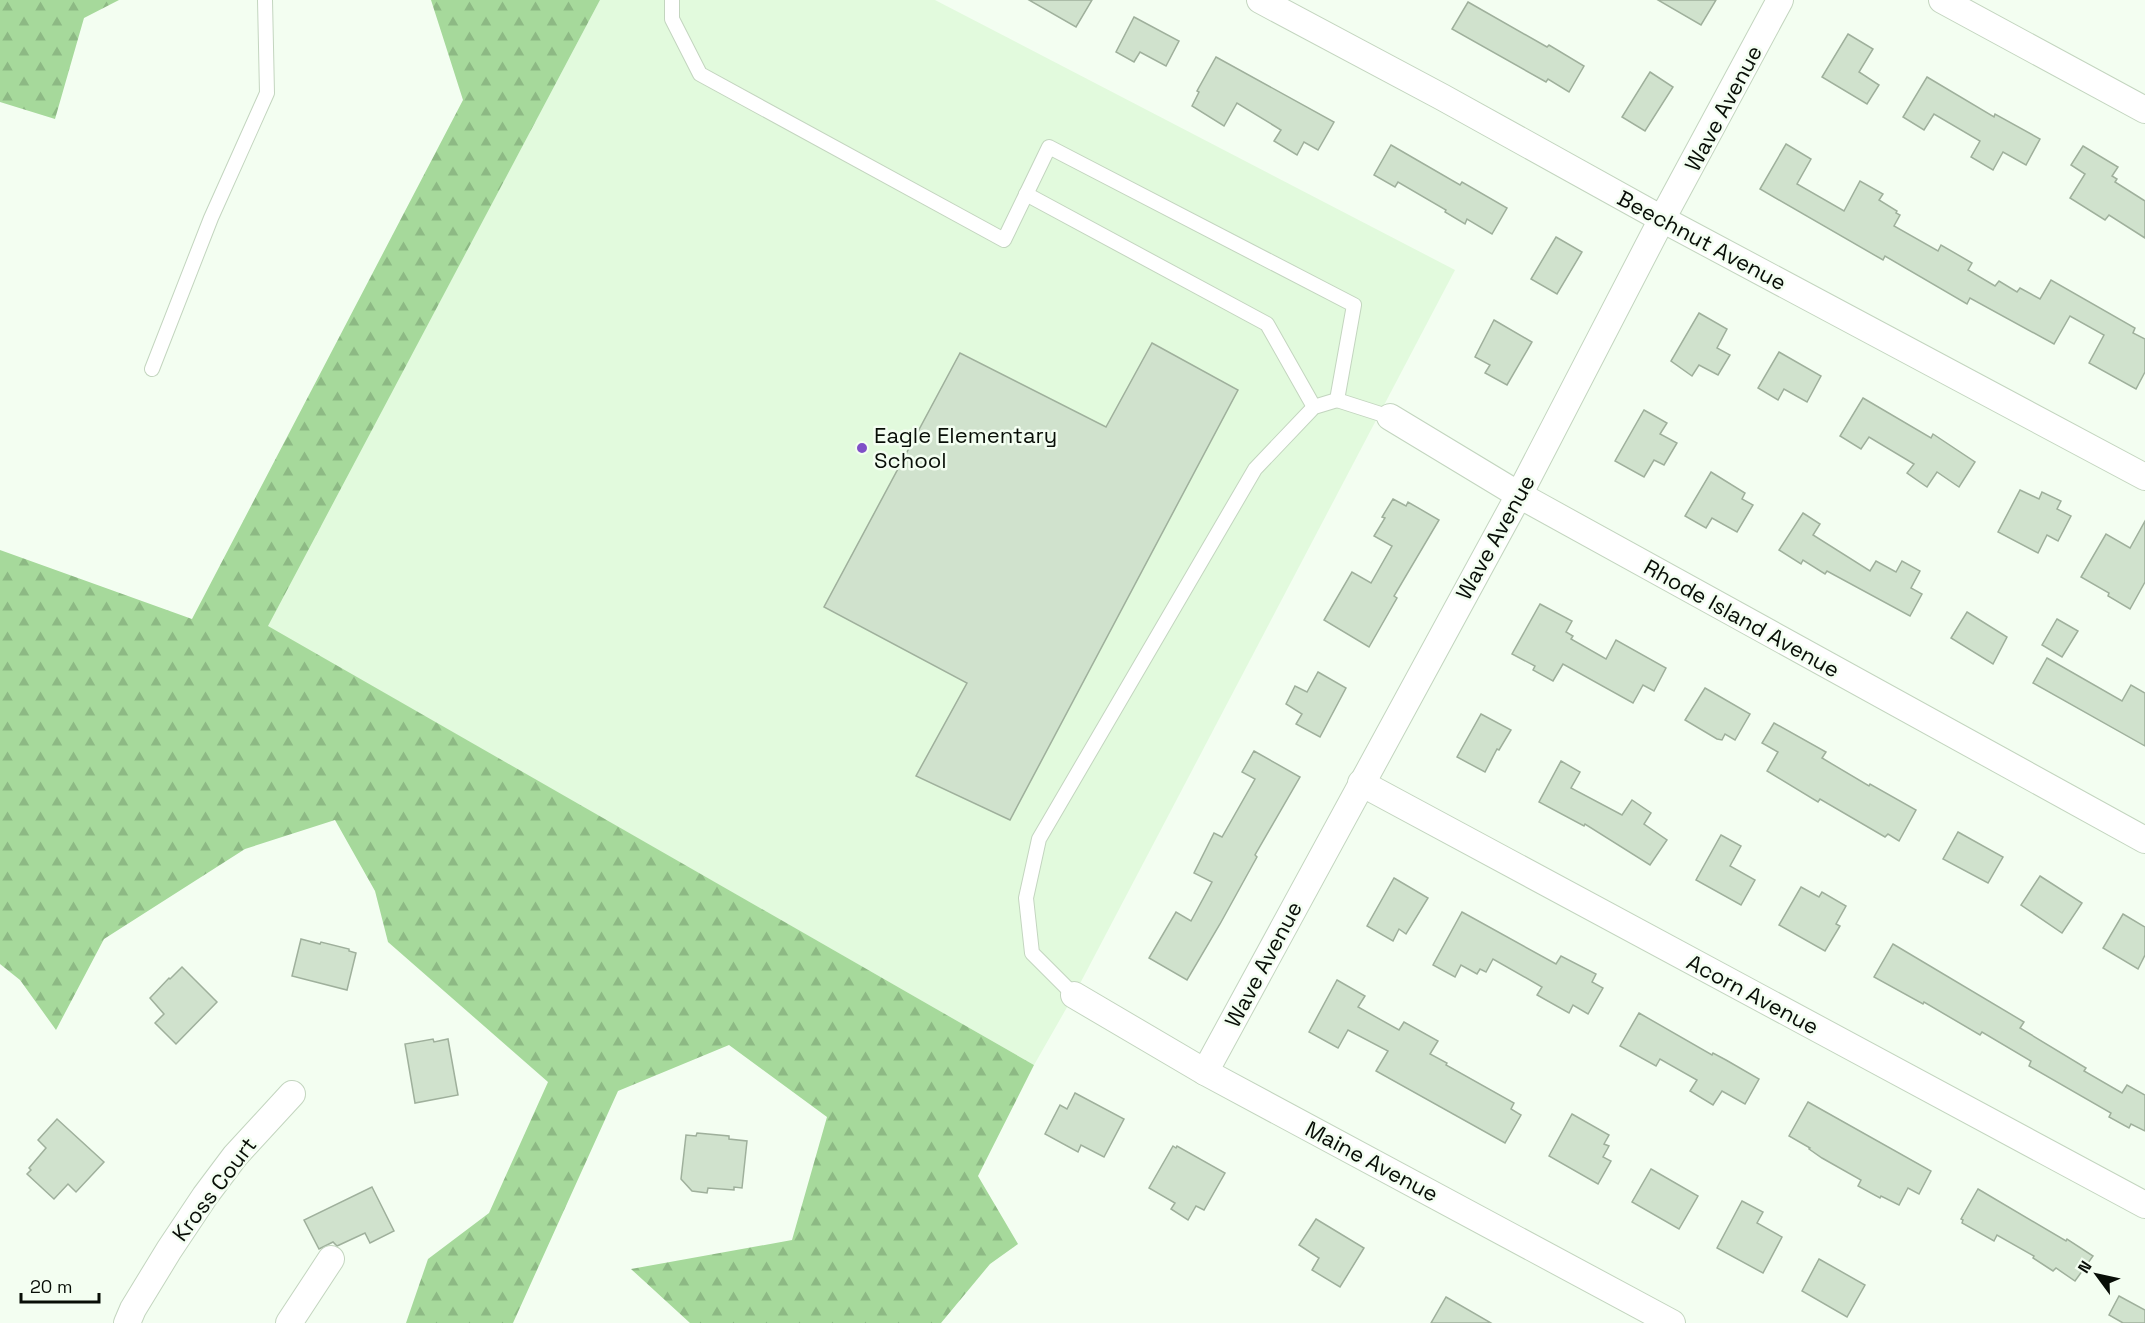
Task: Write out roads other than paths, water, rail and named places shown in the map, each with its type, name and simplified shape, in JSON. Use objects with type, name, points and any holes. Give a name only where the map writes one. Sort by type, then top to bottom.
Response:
[{"type":"street","name":"Beechnut Avenue","points":[[1260,0],[1442,97],[1662,219],[2145,477]]},
{"type":"street","name":"Wave Avenue","points":[[1205,1072],[1519,495],[1662,219],[1780,0]]},
{"type":"street","points":[[1942,0],[2145,110]]},
{"type":"street","name":"Rhode Island Avenue","points":[[1390,417],[1519,495],[2145,840]]},
{"type":"street","name":"Acorn Avenue","points":[[1361,783],[2145,1205]]},
{"type":"street","name":"Maine Avenue","points":[[1074,995],[1205,1072],[1672,1323]]},
{"type":"street","name":"Kross Court","points":[[127,1323],[169,1250],[205,1196],[235,1155],[292,1094]]},
{"type":"street","points":[[289,1323],[331,1259]]},
{"type":"lane","points":[[152,369],[211,218],[267,93],[265,0]]},
{"type":"lane","points":[[672,0],[672,19],[700,74],[1004,240],[1049,147],[1354,305],[1337,400],[1314,407],[1255,469],[1039,839],[1026,898],[1032,953],[1074,995]]},
{"type":"lane","points":[[1026,194],[1267,324],[1314,407]]},
{"type":"lane","name":"Rhode Island Avenue","points":[[1337,400],[1390,417]]},
{"type":"place","name":"Eagle Elementary School","points":[[862,448]]}]
